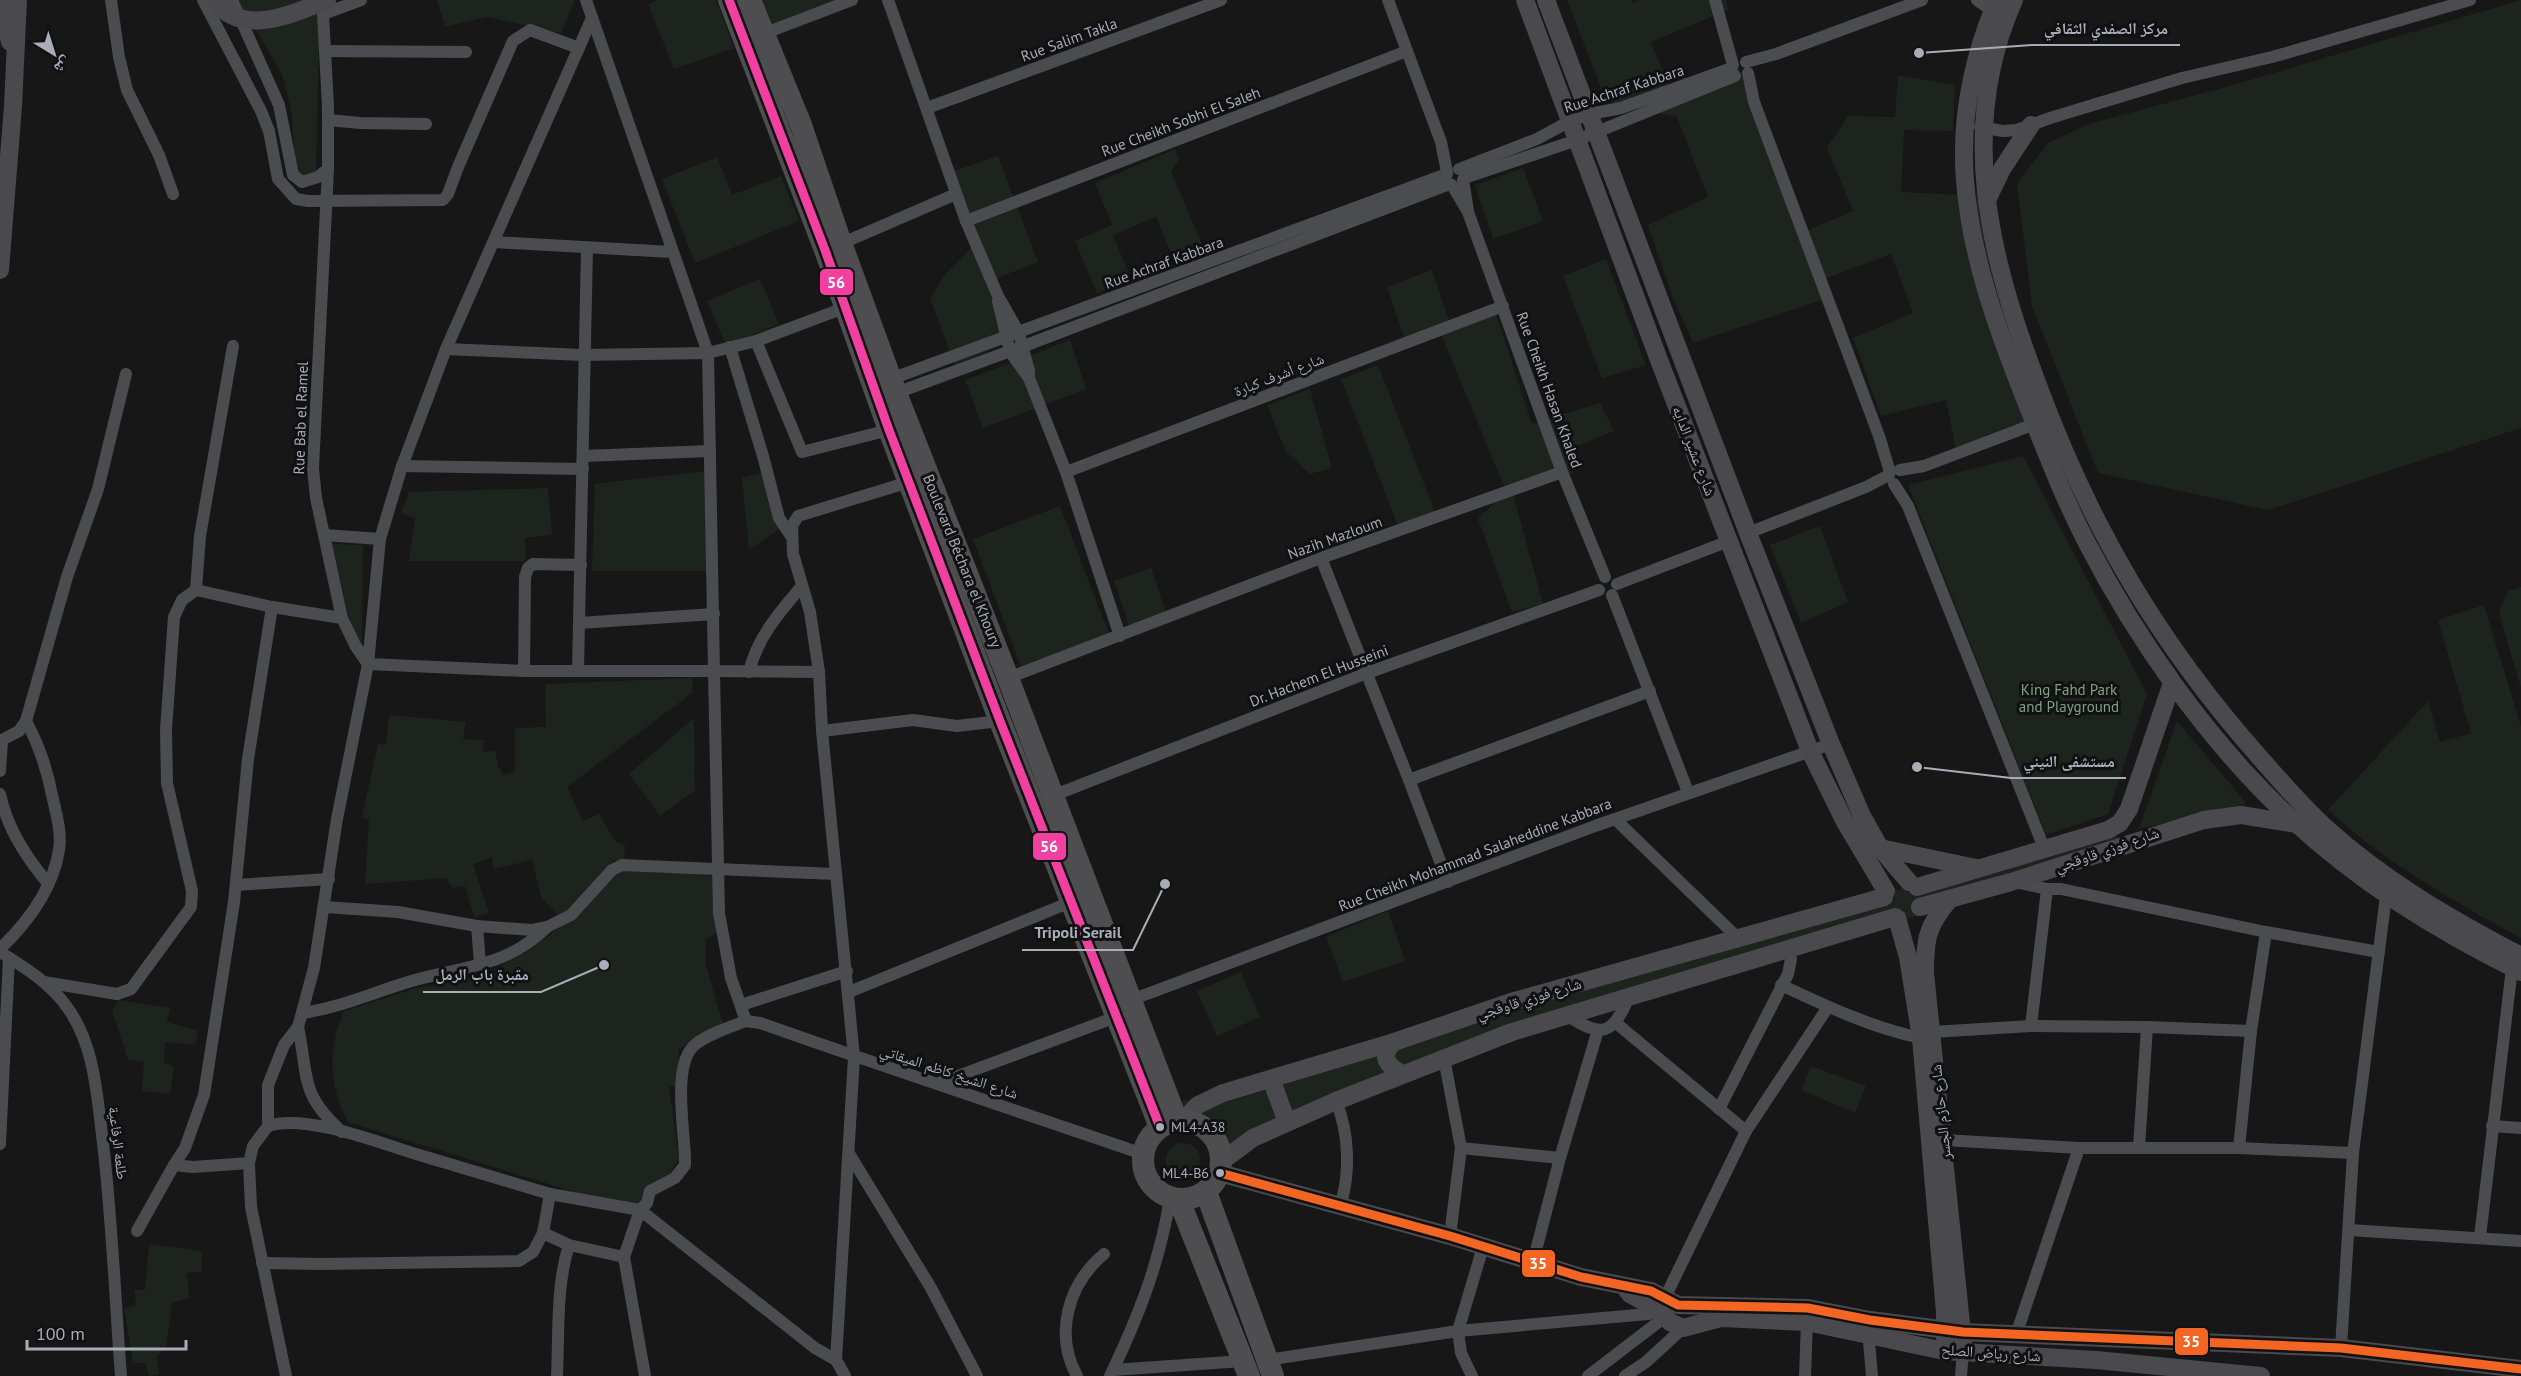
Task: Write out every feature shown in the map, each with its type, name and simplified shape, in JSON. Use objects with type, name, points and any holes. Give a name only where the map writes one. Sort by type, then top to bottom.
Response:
[{"type":"highway","name":"Boulevard Béchara el Khoury","points":[[729,0],[893,386],[1131,1000],[1173,1123]]},
{"type":"highway","name":"Boulevard Béchara el Khoury","points":[[750,0],[801,125],[833,247],[844,308],[888,430],[1116,1017],[1173,1123]]},
{"type":"highway","points":[[1173,1123],[1200,1125],[1215,1137],[1220,1149],[1221,1167],[1214,1183],[1206,1192],[1196,1197],[1174,1199],[1160,1193],[1146,1176],[1143,1154],[1146,1144],[1173,1123]]},
{"type":"highway","points":[[1206,1192],[1270,1368]]},
{"type":"highway","points":[[1174,1199],[1246,1369]]},
{"type":"street","points":[[111,0],[118,57],[127,90],[159,155],[173,194]]},
{"type":"street","points":[[203,0],[261,111],[269,131],[278,179],[296,199],[308,201],[325,199],[443,200],[448,194],[513,41],[530,30],[579,48]]},
{"type":"street","points":[[214,0],[220,8],[239,21],[267,20],[362,0]]},
{"type":"street","points":[[232,0],[279,105],[293,175],[302,182],[310,181],[328,169]]},
{"type":"street","name":"Rue Bab el Ramel","points":[[320,0],[325,7],[328,169],[313,468],[316,498],[342,618],[355,645],[368,664]]},
{"type":"street","points":[[586,0],[708,353],[719,914],[724,950],[746,1020],[702,1040],[687,1053],[681,1078],[685,1165],[675,1178],[652,1188],[647,1203],[640,1210],[624,1257],[645,1376]]},
{"type":"street","points":[[764,34],[852,0]]},
{"type":"street","points":[[888,0],[966,221],[998,296],[1024,346],[1029,378],[1066,472],[1120,636]]},
{"type":"street","name":"Rue Salim Takla","points":[[927,108],[1221,0]]},
{"type":"street","name":"Rue Cheikh Hasan Khaled","points":[[1388,0],[1503,306],[1562,472],[1605,578]]},
{"type":"street","name":"شارع عشير الدايه","points":[[1525,0],[1576,140],[1810,751],[1845,822],[1885,894]]},
{"type":"street","name":"شارع عشير الدايه","points":[[1546,0],[1748,533],[1831,744],[1862,816],[1880,848],[1913,885]]},
{"type":"street","points":[[1715,0],[1879,436],[2044,848]]},
{"type":"street","name":"Rue Achraf Kabbara","points":[[893,386],[1019,333],[1455,176],[1576,140],[1776,54],[1922,0]]},
{"type":"street","points":[[2014,0],[1990,69],[1983,128],[1987,200],[1993,244],[2042,421],[2085,539],[2172,683],[2237,761],[2297,824],[2341,862],[2386,896],[2430,924],[2518,965]]},
{"type":"street","points":[[1966,121],[1983,128],[2017,130],[2182,78],[2272,57],[2470,0]]},
{"type":"street","points":[[0,270],[15,66],[5,3]]},
{"type":"street","points":[[1989,4],[1974,67],[1966,121],[1965,180],[1978,260],[1992,311],[2042,421],[2095,519],[2150,617],[2193,679],[2251,748],[2323,826],[2376,870],[2518,965]]},
{"type":"street","points":[[268,1126],[268,1084],[284,1045],[298,1027],[314,968],[337,819],[368,664],[380,539],[402,466],[446,350],[592,18]]},
{"type":"street","points":[[325,51],[466,52]]},
{"type":"street","name":"Rue Cheikh Sobhi El Saleh","points":[[966,221],[1407,51]]},
{"type":"street","name":"Rue Achraf Kabbara","points":[[893,386],[1010,352],[1455,176],[1569,121],[1621,108],[1741,69]]},
{"type":"street","points":[[328,120],[426,124]]},
{"type":"street","points":[[1987,200],[2002,169],[2031,125]]},
{"type":"street","points":[[833,247],[956,194]]},
{"type":"street","points":[[494,242],[672,252]]},
{"type":"street","points":[[578,670],[587,249]]},
{"type":"street","points":[[998,296],[1010,352],[1029,378]]},
{"type":"street","name":"شارع أشرف كبارة","points":[[1066,472],[1503,306]]},
{"type":"street","points":[[446,350],[583,355],[708,353],[756,341],[844,308]]},
{"type":"street","points":[[756,341],[802,452],[888,430]]},
{"type":"street","points":[[196,590],[200,536],[233,346]]},
{"type":"street","points":[[730,347],[763,456],[778,518],[792,537]]},
{"type":"street","points":[[0,771],[1,741],[19,731],[26,721],[67,577],[98,489],[126,374]]},
{"type":"street","points":[[1748,533],[2042,421]]},
{"type":"street","points":[[583,456],[710,451]]},
{"type":"street","points":[[402,466],[584,470]]},
{"type":"street","name":"Nazih Mazloum","points":[[1008,678],[1322,558],[1562,472]]},
{"type":"street","points":[[836,1360],[854,1057],[822,731],[819,672],[810,612],[793,554],[792,526],[798,516],[909,482]]},
{"type":"street","points":[[324,535],[380,539]]},
{"type":"street","points":[[1688,792],[1650,691],[1615,590],[1612,578],[1600,581],[1599,590],[1606,596],[1615,590],[1729,541]]},
{"type":"street","points":[[1322,558],[1448,882]]},
{"type":"street","points":[[524,671],[525,577],[528,568],[533,564],[581,565]]},
{"type":"street","points":[[748,672],[753,653],[762,636],[801,587]]},
{"type":"street","points":[[44,982],[117,994],[131,989],[191,907],[192,891],[167,783],[166,730],[174,617],[182,600],[196,590],[272,607],[342,618]]},
{"type":"street","name":"Dr. Hachem El Husseini","points":[[1052,796],[1367,673],[1599,590]]},
{"type":"street","points":[[137,1231],[185,1148],[204,1095],[236,885],[248,759],[272,607]]},
{"type":"street","points":[[579,623],[714,614]]},
{"type":"street","points":[[368,664],[524,671],[819,672]]},
{"type":"street","name":"شارع فوزي قاوقجي","points":[[1913,885],[2114,828],[2129,809],[2172,683]]},
{"type":"street","points":[[1409,780],[1650,691]]},
{"type":"street","points":[[822,731],[913,720],[957,726],[1000,721]]},
{"type":"street","points":[[0,1141],[3,953],[29,918],[47,882],[59,850],[58,817],[45,763],[26,721]]},
{"type":"street","name":"Rue Cheikh Mohammad Salaheddine Kabbara","points":[[1131,1000],[1688,792],[1831,744]]},
{"type":"street","points":[[0,794],[4,811],[18,843],[47,882]]},
{"type":"street","name":"شارع فوزي قاوقجي","points":[[1920,908],[2011,882],[2182,825],[2224,816],[2255,816],[2297,824]]},
{"type":"street","points":[[1615,819],[1738,938]]},
{"type":"street","points":[[2114,828],[2122,834],[2121,846]]},
{"type":"street","points":[[1880,848],[1978,868]]},
{"type":"street","points":[[302,1013],[329,1010],[410,981],[500,959],[523,948],[547,927],[571,915],[612,870],[622,865],[836,874]]},
{"type":"street","points":[[2061,889],[2063,865]]},
{"type":"street","points":[[236,885],[329,879]]},
{"type":"street","points":[[1899,881],[1913,885],[1922,900],[1920,908],[1908,918],[1896,918],[1886,909],[1885,894],[1899,881]]},
{"type":"street","points":[[2011,882],[2047,889],[2061,889],[2266,932],[2379,952]]},
{"type":"street","points":[[2031,1026],[2047,889]]},
{"type":"street","name":"شارع فوزي قاوقجي","points":[[1173,1123],[1209,1098],[1394,1042],[1511,1002],[1885,894]]},
{"type":"street","points":[[2341,1348],[2353,1154],[2386,896]]},
{"type":"street","name":"شارع حازم الجسر","points":[[1950,899],[1929,928],[1925,944],[1925,973],[1926,1035],[1945,1329],[1954,1351]]},
{"type":"street","points":[[849,992],[1071,902]]},
{"type":"street","points":[[325,907],[398,912],[477,926],[532,930],[547,927]]},
{"type":"street","name":"شارع فوزي قاوقجي","points":[[1221,1167],[1253,1138],[1287,1122],[1402,1074],[1512,1032],[1896,918]]},
{"type":"street","name":"شارع حازم الجسر","points":[[1896,918],[1907,950],[1926,1035],[1944,1140],[1963,1332],[1954,1351]]},
{"type":"street","points":[[477,926],[480,964]]},
{"type":"street","points":[[2239,1148],[2266,932]]},
{"type":"street","points":[[1719,1109],[1790,967],[1789,950]]},
{"type":"street","name":"طلعة الرفاعية","points":[[3,953],[44,982],[68,1007],[86,1041],[111,1214],[121,1376]]},
{"type":"street","points":[[2480,1238],[2493,1126],[2518,965]]},
{"type":"street","points":[[741,1005],[847,971]]},
{"type":"street","points":[[1781,985],[1828,1007],[1896,1033],[1926,1035],[2031,1026],[2252,1031]]},
{"type":"street","points":[[1566,1015],[1580,1024],[1598,1030],[1609,1028],[1616,1023],[1629,997]]},
{"type":"street","points":[[1588,1376],[1663,1308],[1746,1131],[1828,1007]]},
{"type":"street","points":[[939,1083],[1116,1017]]},
{"type":"street","name":"شارع الشيخ كاظم الميقاتي","points":[[746,1020],[939,1083],[1143,1154]]},
{"type":"street","points":[[1616,1023],[1746,1131]]},
{"type":"street","points":[[298,1027],[308,1089],[319,1108],[342,1132]]},
{"type":"street","points":[[2139,1147],[2147,1027]]},
{"type":"street","points":[[1533,1262],[1560,1158],[1598,1030]]},
{"type":"street","points":[[1394,1042],[1386,1052],[1385,1059],[1391,1068],[1402,1074]]},
{"type":"street","points":[[1444,1058],[1461,1148],[1450,1236]]},
{"type":"street","points":[[1271,1079],[1287,1122]]},
{"type":"street","points":[[1336,1101],[1346,1140],[1346,1190],[1340,1206]]},
{"type":"street","points":[[286,1376],[251,1207],[249,1163],[253,1146],[268,1126],[279,1122],[342,1132],[550,1194],[640,1210],[815,1348],[836,1360],[845,1376]]},
{"type":"street","points":[[2493,1126],[2521,1128]]},
{"type":"street","points":[[1944,1140],[2079,1148],[2239,1148],[2353,1154]]},
{"type":"street","points":[[1461,1148],[1560,1158]]},
{"type":"street","points":[[2016,1335],[2079,1148]]},
{"type":"street","points":[[849,1155],[931,1288],[977,1376]]},
{"type":"street","points":[[174,1166],[249,1163]]},
{"type":"street","points":[[1221,1167],[1340,1206],[1626,1288],[1630,1294],[1663,1308],[1675,1325],[1683,1328],[1646,1362],[1625,1376]]},
{"type":"street","points":[[262,1263],[519,1261],[533,1251],[543,1233],[550,1194]]},
{"type":"street","points":[[1174,1199],[1145,1299],[1112,1373],[1246,1369]]},
{"type":"street","points":[[2349,1230],[2521,1241]]},
{"type":"street","points":[[543,1233],[569,1245],[624,1257]]},
{"type":"street","points":[[557,1376],[562,1273],[569,1245]]},
{"type":"street","points":[[1472,1376],[1461,1353],[1458,1331],[1483,1246]]},
{"type":"street","points":[[1077,1376],[1066,1349],[1065,1326],[1070,1304],[1088,1268],[1104,1254]]},
{"type":"street","name":"شارع رياض الصلح","points":[[1663,1308],[1678,1305],[1809,1308],[1954,1351],[2096,1360],[2261,1376]]},
{"type":"street","points":[[1270,1368],[1458,1331],[1648,1314],[1663,1308]]},
{"type":"street","name":"شارع رياض الصلح","points":[[1683,1328],[1721,1318],[2097,1339],[2341,1348],[2500,1371],[2521,1369]]},
{"type":"street","points":[[1805,1376],[1807,1322]]},
{"type":"street","points":[[1869,1327],[1872,1376]]},
{"type":"street","points":[[2096,1360],[2097,1339]]},
{"type":"street","points":[[1954,1351],[1961,1376]]},
{"type":"street","points":[[1646,1362],[1649,1376]]},
{"type":"green space","points":[[237,0],[320,0],[316,173],[308,177],[296,174],[291,109],[279,68]]},
{"type":"green space","points":[[437,0],[574,0],[574,2],[561,33],[487,17],[445,27]]},
{"type":"green space","points":[[657,0],[716,0],[734,48],[674,69],[648,4]]},
{"type":"green space","points":[[760,0],[860,0],[771,31]]},
{"type":"green space","points":[[1567,0],[1631,0],[1632,3],[1639,0],[1726,0],[1728,10],[1651,42],[1673,96],[1739,69],[1806,231],[1853,211],[1827,148],[1848,116],[1895,117],[1898,75],[1955,85],[1953,131],[1904,130],[1901,192],[1986,196],[2037,424],[1956,450],[1946,400],[1881,416],[1853,338],[1913,313],[1891,254],[1816,282],[1822,300],[1693,343],[1672,296],[1648,225],[1708,197],[1677,117],[1606,101]]},
{"type":"green space","points":[[2521,0],[2521,428],[2268,510],[2098,473],[2032,306],[2017,183],[2048,143],[2089,124],[2233,85]]},
{"type":"green space","points":[[1175,149],[1179,160],[1171,171],[1206,254],[1177,267],[1156,217],[1113,235],[1131,279],[1097,293],[1075,241],[1112,225],[1095,183]]},
{"type":"green space","points":[[998,156],[1038,262],[992,280],[1014,340],[955,365],[930,298],[946,273],[974,245],[954,171]]},
{"type":"green space","points":[[717,157],[732,195],[781,176],[799,221],[695,263],[662,179]]},
{"type":"green space","points":[[1523,168],[1543,221],[1493,239],[1475,185]]},
{"type":"green space","points":[[1606,259],[1646,365],[1602,378],[1563,276]]},
{"type":"green space","points":[[1432,270],[1451,327],[1496,314],[1532,424],[1600,403],[1614,431],[1567,450],[1573,473],[1513,494],[1543,604],[1512,612],[1478,519],[1506,491],[1441,334],[1406,343],[1387,287]]},
{"type":"green space","points":[[760,279],[779,324],[726,346],[707,301]]},
{"type":"green space","points":[[1070,340],[1086,389],[983,428],[965,380]]},
{"type":"green space","points":[[1378,365],[1437,517],[1400,531],[1341,379]]},
{"type":"green space","points":[[1310,389],[1332,468],[1310,474],[1286,452],[1267,405]]},
{"type":"green space","name":"King Fahd Park and Playground","points":[[2023,456],[2147,694],[2108,814],[2046,835],[1908,485]]},
{"type":"green space","points":[[713,470],[714,571],[592,571],[595,484]]},
{"type":"green space","points":[[764,472],[779,529],[749,550],[742,478]]},
{"type":"green space","points":[[548,488],[552,535],[525,538],[526,561],[409,561],[415,518],[401,513],[409,492]]},
{"type":"green space","points":[[1060,506],[1109,634],[1021,667],[973,539]]},
{"type":"green space","points":[[1820,526],[1848,602],[1801,623],[1770,545]]},
{"type":"green space","points":[[332,544],[363,545],[362,642],[355,643]]},
{"type":"green space","points":[[1151,568],[1166,613],[1129,625],[1114,581]]},
{"type":"green space","points":[[2521,587],[2521,688],[2499,613],[2508,591]]},
{"type":"green space","points":[[2484,605],[2521,727],[2521,938],[2445,895],[2397,864],[2328,810],[2428,701],[2440,742],[2471,733],[2438,620]]},
{"type":"green space","points":[[693,678],[692,693],[567,787],[583,821],[599,814],[616,842],[625,845],[624,861],[612,860],[612,866],[715,876],[718,932],[706,940],[705,962],[724,1028],[678,1049],[684,1084],[669,1087],[679,1158],[670,1174],[658,1182],[646,1214],[348,1122],[337,1095],[332,1067],[335,1039],[344,1011],[413,989],[478,975],[497,968],[528,951],[565,923],[541,897],[532,860],[493,869],[492,857],[473,864],[489,913],[474,917],[465,886],[452,888],[447,878],[365,884],[369,820],[362,817],[378,744],[386,745],[389,715],[466,722],[463,739],[484,740],[483,752],[495,751],[498,766],[503,775],[515,772],[515,728],[546,727],[545,684]]},
{"type":"green space","points":[[694,718],[695,790],[660,816],[629,774]]},
{"type":"green space","points":[[2177,721],[2247,804],[2139,829]]},
{"type":"green space","points":[[2096,824],[2135,849],[1629,1004],[1424,1063],[1224,1152],[1210,1136],[1163,1107],[2035,849]]},
{"type":"green space","points":[[1388,911],[1405,961],[1343,982],[1326,937]]},
{"type":"green space","points":[[1241,972],[1260,1017],[1217,1036],[1197,991]]},
{"type":"green space","points":[[119,1000],[170,1008],[167,1022],[198,1031],[195,1045],[165,1042],[164,1063],[174,1067],[170,1094],[142,1091],[144,1062],[128,1060],[112,1010]]},
{"type":"green space","points":[[1811,1066],[1866,1086],[1855,1113],[1801,1090]]},
{"type":"green space","points":[[1183,1143],[1195,1148],[1200,1160],[1195,1172],[1183,1177],[1171,1172],[1166,1160],[1171,1148]]},
{"type":"green space","points":[[149,1244],[202,1251],[201,1272],[187,1273],[189,1298],[172,1303],[166,1347],[157,1356],[159,1374],[149,1376],[145,1363],[133,1363],[124,1308],[136,1305],[134,1290],[145,1290]]},
{"type":"transit line","name":"56","points":[[729,0],[825,250],[889,430],[1000,721],[1160,1127]]},
{"type":"transit line","name":"35","points":[[1220,1173],[1450,1236],[1581,1277],[1651,1291],[1678,1305],[1808,1308],[1870,1320],[1963,1332],[2341,1348],[2521,1369]]},
{"type":"place","name":"مركز الصفدي الثقافي","points":[[1919,53]]},
{"type":"place","name":"مستشفى النيني","points":[[1917,767]]},
{"type":"place","name":"Tripoli Serail","points":[[1165,884]]},
{"type":"place","name":"مقبرة باب الرمل","points":[[604,965]]},
{"type":"place","name":"ML4-A38","points":[[1160,1127]]},
{"type":"place","name":"ML4-B6","points":[[1220,1173]]}]
